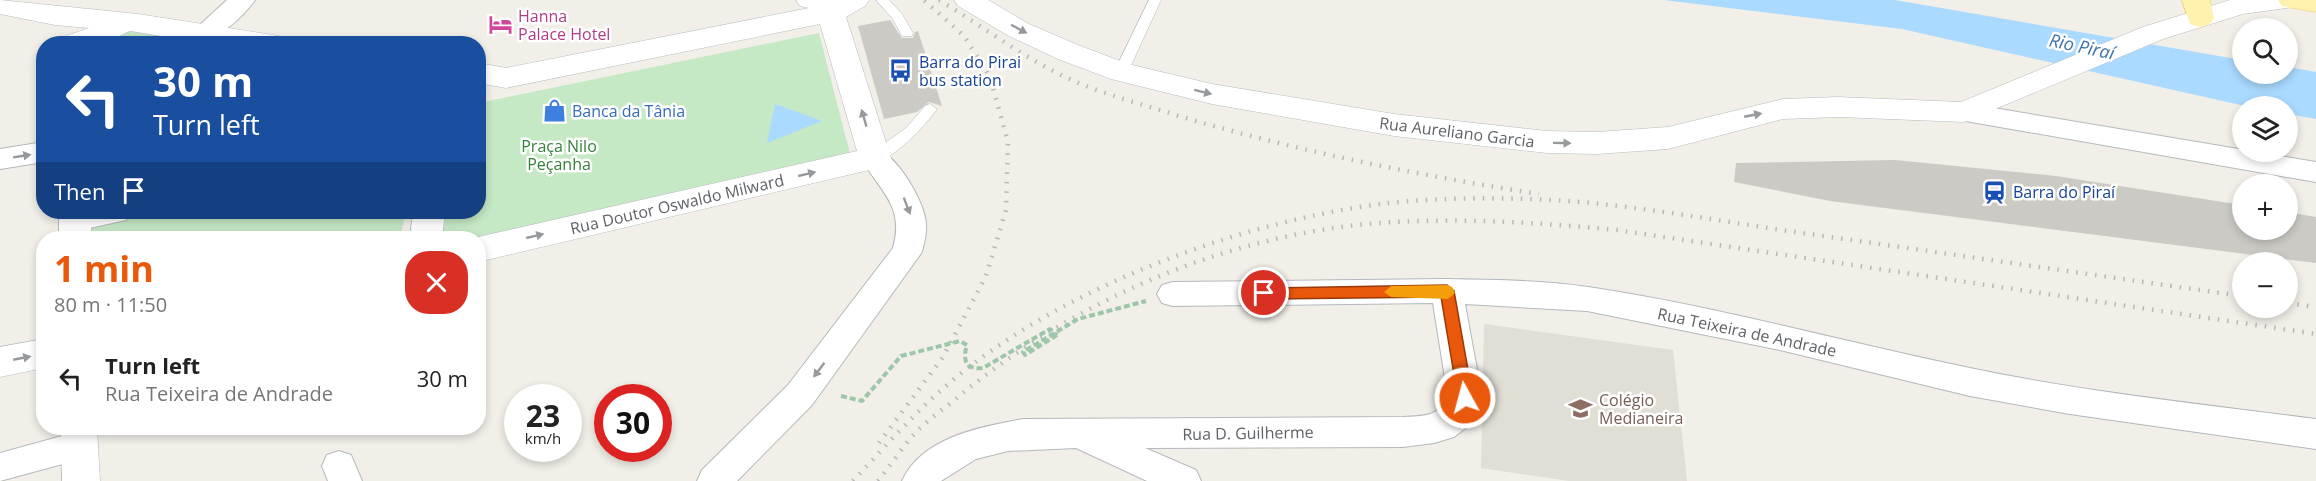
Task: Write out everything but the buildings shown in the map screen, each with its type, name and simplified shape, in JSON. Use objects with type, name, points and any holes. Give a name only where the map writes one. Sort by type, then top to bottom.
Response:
[{"type":"main road","points":[[2291,0],[2316,3]]},
{"type":"street","points":[[201,36],[242,0]]},
{"type":"street","name":"Rua Aureliano Garcia","points":[[968,0],[1019,30],[1122,72],[1212,94],[1372,121],[1547,142],[1627,143],[1668,138],[1735,118],[1783,109],[1838,107],[1964,111]]},
{"type":"street","points":[[1964,111],[2153,33],[2198,9],[2291,0]]},
{"type":"street","points":[[486,74],[506,78],[826,3],[875,158],[904,196],[912,217],[913,233],[907,252],[800,395],[714,481]]},
{"type":"street","points":[[0,5],[55,16],[138,23],[191,36]]},
{"type":"street","points":[[55,16],[60,36]]},
{"type":"street","points":[[91,36],[138,23]]},
{"type":"street","points":[[2025,84],[2040,125]]},
{"type":"street","points":[[1964,111],[2316,172]]},
{"type":"street","points":[[0,159],[36,153]]},
{"type":"street","name":"Rua Doutor Oswaldo Milward","points":[[486,248],[875,158]]},
{"type":"street","points":[[75,223],[90,219]]},
{"type":"street","name":"Rua Teixeira de Andrade","points":[[1173,294],[1447,291],[1536,294],[1587,299],[1780,337],[1970,382],[2070,400],[2316,434]]},
{"type":"street","name":"Rua D. Guilherme","points":[[920,481],[950,454],[980,441],[1023,434],[1403,432],[1441,428],[1459,414],[1465,398],[1447,291]]},
{"type":"street","points":[[0,362],[36,355]]},
{"type":"street","points":[[1081,435],[1184,481]]},
{"type":"street","points":[[0,468],[80,452]]},
{"type":"lane","points":[[882,0],[898,17],[907,33]]},
{"type":"lane","points":[[1122,72],[1155,0]]},
{"type":"lane","points":[[875,158],[911,131],[930,109]]},
{"type":"path","points":[[841,396],[862,401],[902,356],[960,341],[967,345],[964,355],[968,366],[973,369],[983,369],[1050,329],[1057,336],[1025,355],[1023,352],[1078,319],[1173,294]]},
{"type":"shaded area","name":"Colégio Medianeira","points":[[1484,324],[1673,350],[1687,481],[1569,481],[1481,468]]},
{"type":"green space","points":[[158,30],[177,36],[114,36],[123,32]]},
{"type":"green space","name":"Praça Nilo Peçanha","points":[[819,33],[851,158],[486,236],[486,231],[431,231],[434,219],[486,219],[486,102]]},
{"type":"green space","points":[[404,219],[402,231],[79,231],[79,220]]},
{"type":"water","name":"Rio Piraí","points":[[1664,0],[1895,0],[2232,58],[2232,84],[2298,84],[2298,69],[2316,72],[2316,119],[2298,116],[2298,96],[2232,96],[2232,103],[1902,29]]},
{"type":"water","points":[[775,104],[822,121],[767,143]]},
{"type":"railway","points":[[879,443],[943,357],[986,276],[1006,210],[1008,142],[990,77],[964,36],[924,0]]},
{"type":"railway","points":[[939,0],[1043,66],[1073,81],[1118,97],[1223,129],[1313,151],[1448,179],[1539,194]]},
{"type":"railway","points":[[853,481],[909,421],[953,380],[1013,336],[1060,308],[1164,260],[1219,241],[1273,225],[1380,204],[1491,198],[1602,204],[2232,295]]},
{"type":"railway","points":[[878,481],[917,431],[963,393],[1010,358],[1059,326],[1111,298],[1166,274],[1221,254],[1279,238],[1337,228],[1395,222],[1479,221],[1617,230],[2316,334]]},
{"type":"railway","points":[[2298,304],[2316,307]]},
{"type":"slow traffic","points":[[1391,292],[1447,291],[1448,293]]},
{"type":"place","name":"Hanna Palace Hotel","points":[[500,25]]},
{"type":"place","name":"Barra do Pirai bus station","points":[[901,71]]},
{"type":"place","name":"Banca da Tânia","points":[[554,111]]},
{"type":"place","name":"Barra do Piraí","points":[[1995,192]]},
{"type":"place","name":"Colégio Medianeira","points":[[1581,409]]},
{"type":"route","points":[[1264,293],[1447,291],[1465,398]]}]
